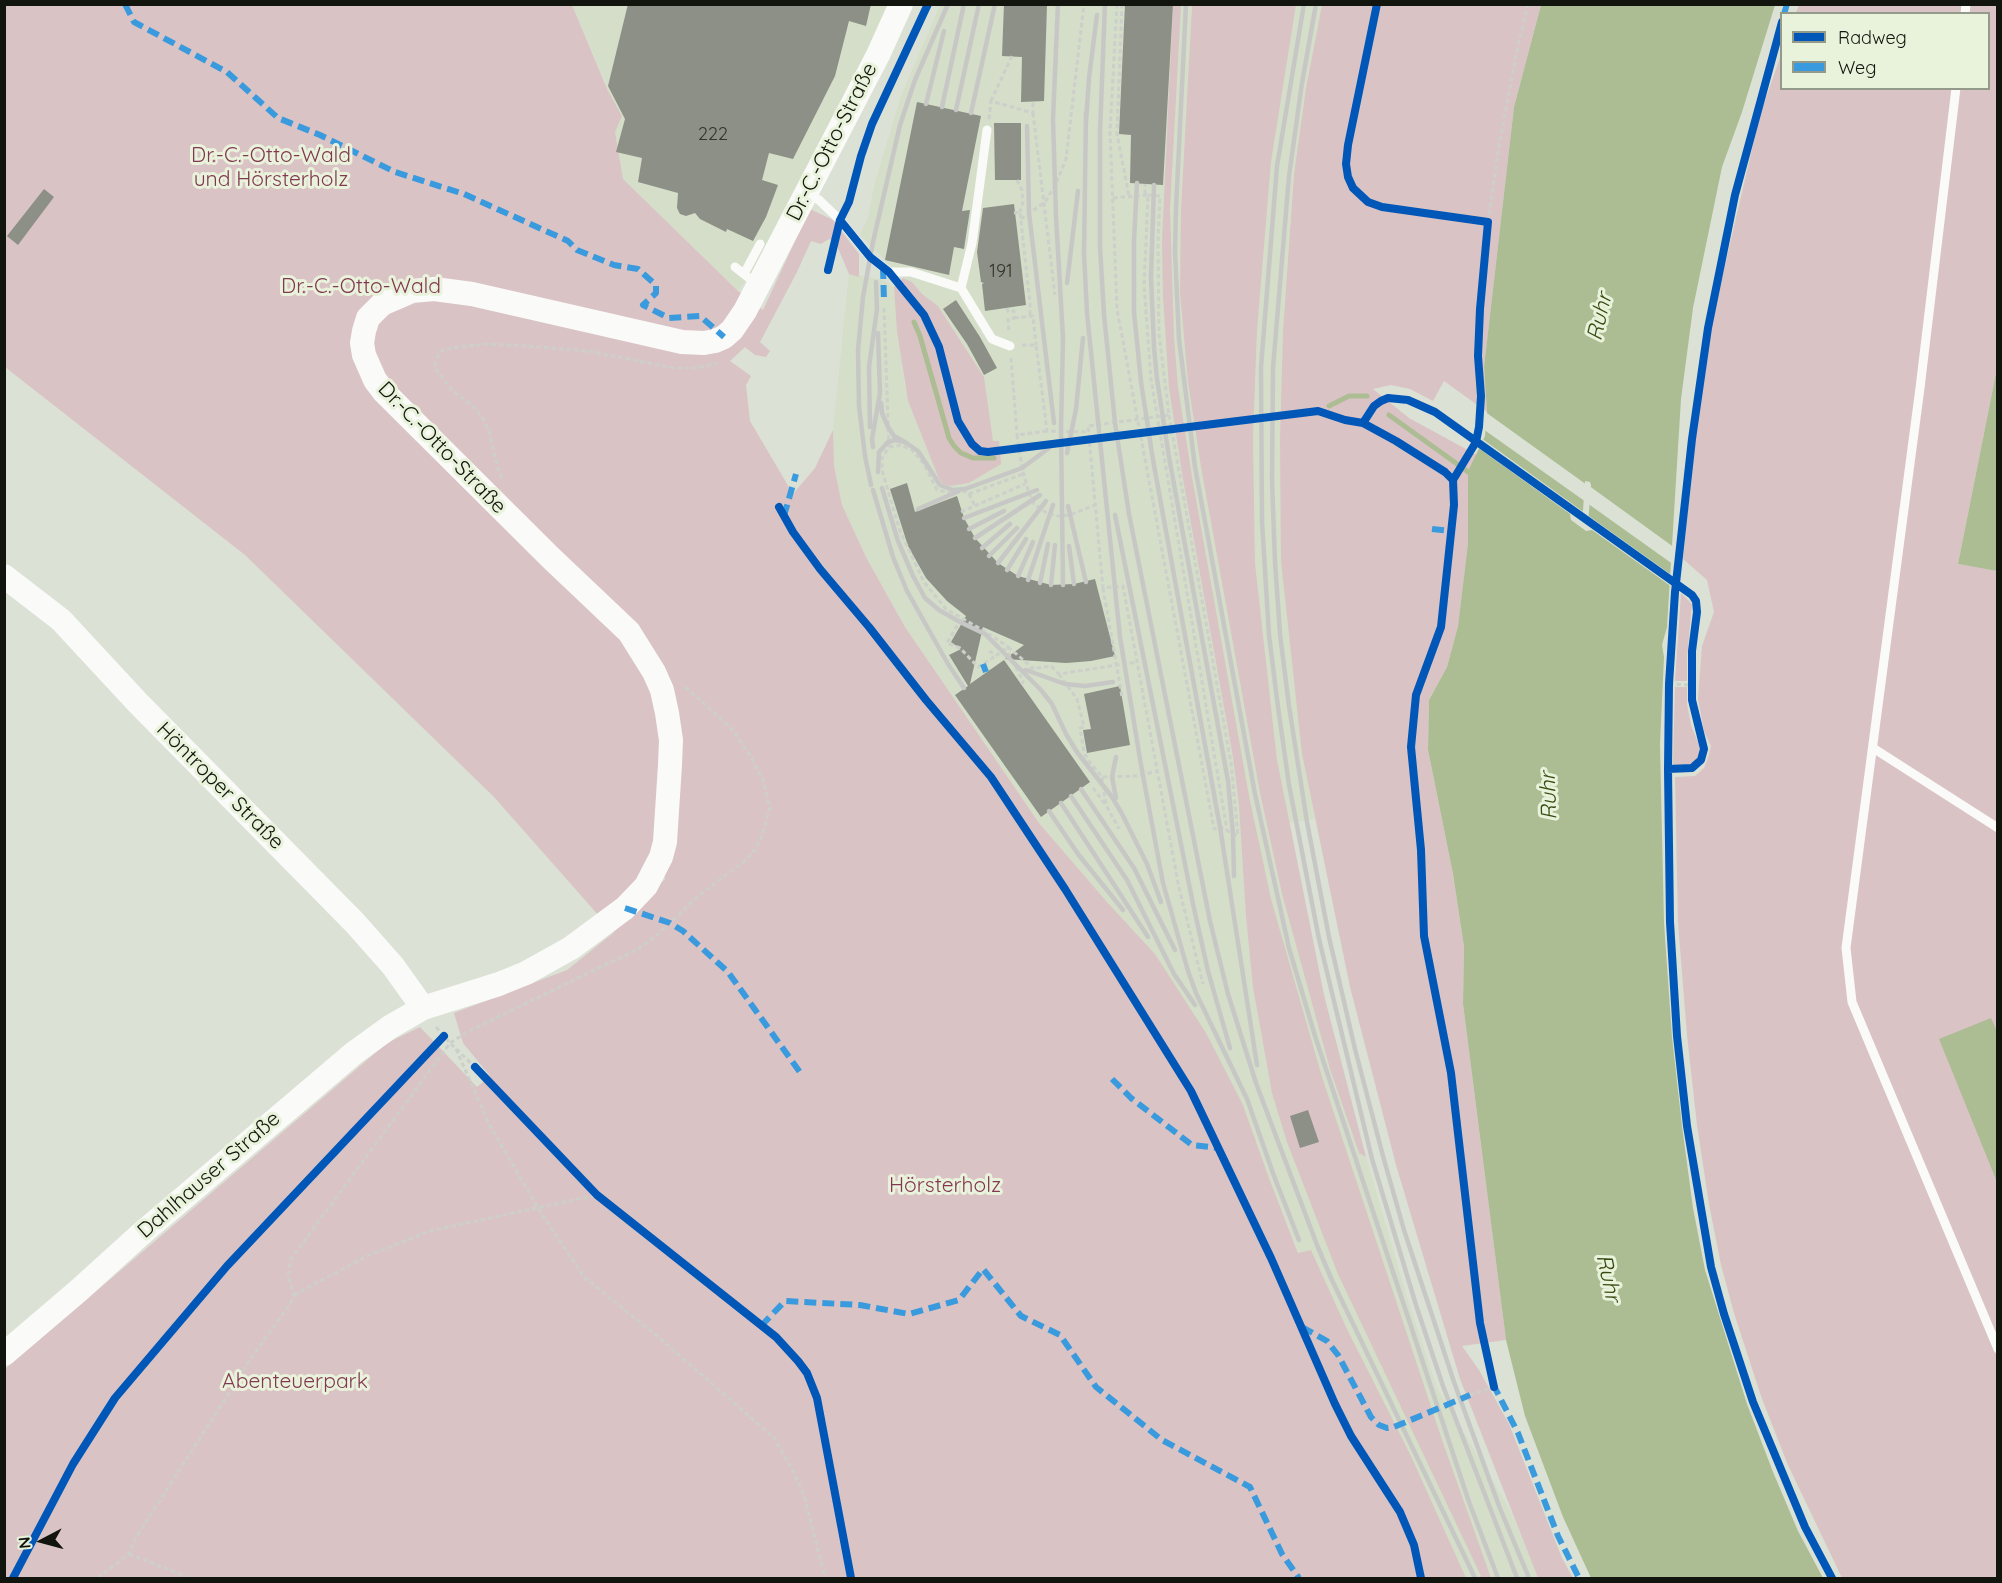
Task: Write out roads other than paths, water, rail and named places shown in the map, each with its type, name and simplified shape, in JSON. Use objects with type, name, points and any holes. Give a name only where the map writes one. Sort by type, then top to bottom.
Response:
[{"type":"street","name":"Dr.-C.-Otto-Straße","points":[[423,1008],[526,973],[571,948],[625,908],[645,886],[661,857],[665,842],[671,740],[662,690],[646,658],[629,633],[384,392],[375,380],[364,355],[362,342],[368,318],[382,304],[412,291],[434,289],[472,294],[682,342],[715,341],[732,330],[751,279],[805,192],[878,55],[901,4]]},
{"type":"street","name":"Höntroper Straße","points":[[4,576],[61,620],[138,703],[355,923],[393,966],[423,1008]]},
{"type":"street","name":"Dahlhauser Straße","points":[[4,1354],[312,1087],[390,1027],[423,1008]]},
{"type":"lane","points":[[1956,90],[1846,948],[1852,1002],[1998,1349]]},
{"type":"lane","points":[[961,288],[972,243],[987,130]]},
{"type":"lane","points":[[805,192],[819,200],[840,220],[870,257],[890,272],[911,272],[961,288],[992,339],[1010,346]]},
{"type":"lane","points":[[735,267],[751,279],[760,244]]},
{"type":"lane","points":[[1873,748],[1998,828]]},
{"type":"water","name":"Ruhr","points":[[1541,5],[1775,5],[1742,112],[1722,167],[1693,308],[1681,399],[1667,627],[1662,645],[1664,657],[1660,744],[1664,923],[1672,1037],[1682,1126],[1693,1208],[1705,1270],[1747,1404],[1773,1472],[1798,1531],[1823,1578],[1591,1578],[1563,1517],[1525,1416],[1506,1340],[1463,1004],[1464,947],[1453,874],[1428,750],[1429,700],[1447,667],[1458,626],[1468,543],[1468,471],[1485,436],[1487,412],[1484,367],[1514,107]],"holes":[[[1585,481],[1590,482],[1588,525],[1582,525]]]},
{"type":"water","points":[[1997,368],[1998,571],[1958,564]]},
{"type":"water","points":[[1991,1018],[1998,1034],[1997,1182],[1939,1039]]},
{"type":"waterway","points":[[914,322],[949,438],[961,453],[973,458],[994,458]]},
{"type":"waterway","points":[[1329,406],[1349,396],[1367,396]]},
{"type":"waterway","points":[[1389,415],[1471,474]]},
{"type":"railway","points":[[871,485],[859,406],[858,350],[863,297],[900,125],[915,80],[948,4]]},
{"type":"railway","points":[[942,107],[964,4]]},
{"type":"railway","points":[[956,110],[979,4]]},
{"type":"railway","points":[[971,113],[995,4]]},
{"type":"railway","points":[[1058,4],[1053,119],[1063,338],[1061,430],[1063,585]]},
{"type":"railway","points":[[1105,4],[1100,132],[1100,246],[1104,315],[1115,423],[1129,514],[1210,921],[1228,994],[1256,1083],[1317,1245],[1475,1578]]},
{"type":"railway","points":[[1186,4],[1175,252],[1179,339],[1195,467],[1255,794],[1289,948],[1315,1036],[1469,1502],[1498,1578]]},
{"type":"railway","points":[[1304,4],[1277,166],[1261,367],[1262,522],[1269,635],[1278,707],[1289,785],[1319,939],[1372,1159],[1443,1386],[1517,1578]]},
{"type":"railway","points":[[1316,4],[1289,176],[1273,368],[1272,480],[1275,562],[1280,634],[1289,706],[1307,822],[1329,937],[1383,1156],[1404,1230],[1454,1382],[1499,1506],[1529,1578]]},
{"type":"railway","points":[[1086,122],[1097,15]]},
{"type":"railway","points":[[926,104],[944,31]]},
{"type":"railway","points":[[1086,113],[1084,254],[1087,313],[1120,637],[1163,883],[1196,993],[1247,1099],[1299,1240]]},
{"type":"railway","points":[[1027,126],[1029,213],[1054,423]]},
{"type":"railway","points":[[1137,183],[1134,312],[1141,382],[1153,460],[1220,827],[1257,1065]]},
{"type":"railway","points":[[1154,185],[1151,277],[1157,379],[1228,781],[1234,876]]},
{"type":"railway","points":[[1067,283],[1078,191]]},
{"type":"railway","points":[[870,427],[869,367],[877,309],[876,282]]},
{"type":"railway","points":[[873,447],[872,439],[880,393],[878,333]]},
{"type":"railway","points":[[1067,453],[1076,409],[1083,338]]},
{"type":"railway","points":[[881,403],[882,413],[888,427],[894,436],[905,442]]},
{"type":"railway","points":[[878,472],[879,452],[888,442],[895,440],[905,442],[918,451],[940,485],[953,490],[965,489],[1022,468],[1049,448]]},
{"type":"railway","points":[[882,488],[898,541],[925,598],[939,610],[985,634],[1052,704],[1077,752],[1121,812],[1147,864],[1161,902]]},
{"type":"railway","points":[[873,490],[893,557],[907,591],[964,688]]},
{"type":"railway","points":[[964,518],[1037,490]]},
{"type":"railway","points":[[918,509],[959,491]]},
{"type":"railway","points":[[975,538],[1040,495]]},
{"type":"railway","points":[[998,563],[1046,501]]},
{"type":"railway","points":[[1028,580],[1053,505]]},
{"type":"railway","points":[[1068,506],[1086,582]]},
{"type":"railway","points":[[969,529],[1004,511]]},
{"type":"railway","points":[[1115,515],[1193,904],[1208,971],[1230,1048]]},
{"type":"railway","points":[[982,548],[1010,524]]},
{"type":"railway","points":[[989,556],[1017,528]]},
{"type":"railway","points":[[1007,570],[1026,539]]},
{"type":"railway","points":[[1018,576],[1033,542]]},
{"type":"railway","points":[[1040,583],[1048,544]]},
{"type":"railway","points":[[1051,585],[1055,545]]},
{"type":"railway","points":[[1069,546],[1074,584]]},
{"type":"railway","points":[[1026,670],[1065,684],[1085,686],[1113,682]]},
{"type":"railway","points":[[1116,757],[1112,777],[1116,798]]},
{"type":"railway","points":[[1081,789],[1134,868],[1175,950]]},
{"type":"railway","points":[[1071,796],[1127,880],[1174,974],[1195,1005]]},
{"type":"railway","points":[[1061,803],[1148,937]]},
{"type":"railway","points":[[1049,811],[1078,854],[1123,910]]},
{"type":"park label","name":"Dr.-C.-Otto-Wald und Hörsterholz","points":[[271,168]]},
{"type":"park label","name":"Dr.-C.-Otto-Wald","points":[[361,287]]},
{"type":"park label","name":"Hörsterholz","points":[[945,1186]]},
{"type":"park label","name":"Abenteuerpark","points":[[295,1382]]}]
